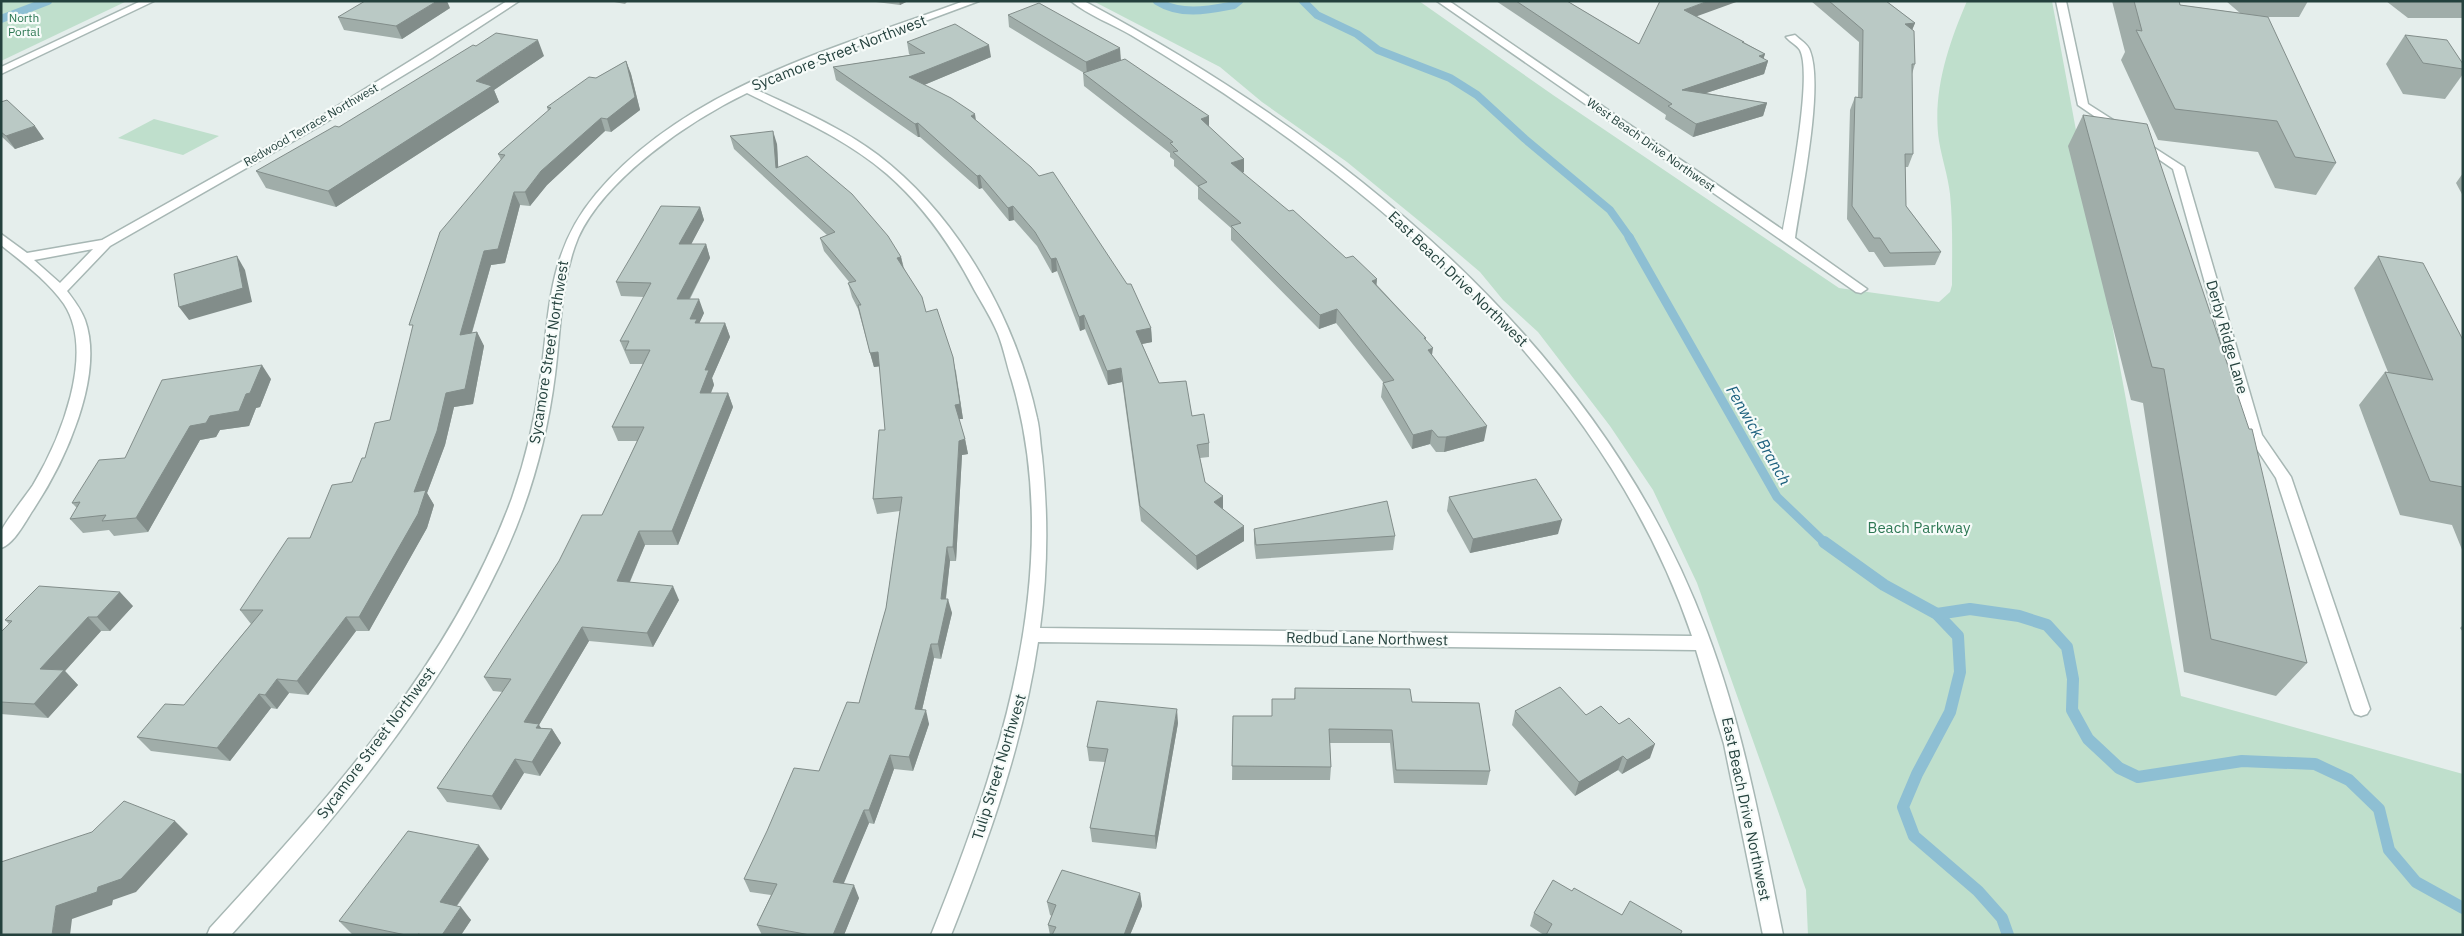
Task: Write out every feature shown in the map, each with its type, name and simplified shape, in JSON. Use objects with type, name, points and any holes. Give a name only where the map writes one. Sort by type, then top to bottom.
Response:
[{"type":"street","points":[[1,70],[148,1]]},
{"type":"street","name":"Redwood Terrace Northwest","points":[[61,289],[106,243],[314,125],[514,1]]},
{"type":"street","name":"Sycamore Street Northwest","points":[[217,935],[360,770],[421,687],[468,611],[504,536],[529,468],[538,437],[561,267],[571,237],[584,215],[618,176],[659,140],[681,124],[747,89],[809,62],[974,1]]},
{"type":"street","name":"East Beach Drive Northwest","points":[[1076,1],[1193,68],[1316,154],[1408,229],[1518,334],[1573,401],[1619,471],[1672,568],[1703,644],[1733,736],[1773,935]]},
{"type":"street","name":"West Beach Drive Northwest","points":[[1442,1],[1861,289]]},
{"type":"street","name":"Derby Ridge Lane","points":[[2061,1],[2083,105],[2178,167],[2255,436],[2283,477],[2361,709]]},
{"type":"street","points":[[1788,240],[1808,111],[1806,50],[1791,37]]},
{"type":"street","name":"Tulip Street Northwest","points":[[747,89],[842,137],[888,168],[934,216],[952,239],[988,295],[1004,330],[1018,369],[1034,452],[1040,533],[1032,635],[1020,704],[1006,755],[968,866],[941,935]]},
{"type":"street","points":[[1,238],[22,258],[61,289],[78,318],[81,331],[82,366],[76,402],[56,457],[29,503],[1,542]]},
{"type":"street","name":"Redwood Terrace Northwest","points":[[22,258],[106,243]]},
{"type":"street","name":"Redbud Lane Northwest","points":[[1032,635],[1703,644]]},
{"type":"green space","name":"North Portal","points":[[1,1],[127,1],[1,61]]},
{"type":"green space","name":"Beach Parkway","points":[[1093,1],[1419,1],[1553,95],[1839,288],[1939,302],[1950,292],[1952,285],[1952,228],[1950,194],[1939,141],[1938,105],[1943,70],[1954,35],[1967,1],[2052,1],[2181,696],[2463,774],[2463,935],[1808,935],[1806,890],[1697,583],[1653,490],[1610,426],[1538,332],[1503,300],[1480,272],[1440,238],[1347,162],[1262,102],[1220,67]]},
{"type":"green space","points":[[154,119],[219,136],[183,155],[118,138]]},
{"type":"building","points":[[365,1],[437,1],[396,26],[338,17]]},
{"type":"building","points":[[1516,1],[1567,1],[1639,44],[1660,1],[1708,1],[1684,10],[1765,54],[1759,56],[1768,61],[1682,90],[1767,103],[1696,124],[1668,106],[1672,104]]},
{"type":"building","points":[[1829,1],[1886,1],[1915,23],[1905,24],[1914,31],[1915,64],[1912,64],[1913,154],[1905,154],[1906,206],[1941,252],[1890,253],[1880,238],[1874,238],[1852,206],[1855,97],[1862,98],[1863,30]]},
{"type":"building","points":[[2134,1],[2179,1],[2180,5],[2268,17],[2336,163],[2295,157],[2277,121],[2175,109],[2136,30],[2142,31]]},
{"type":"building","points":[[1039,3],[1120,48],[1086,62],[1008,15]]},
{"type":"building","points":[[955,24],[989,45],[909,77],[951,98],[975,114],[971,116],[1039,176],[1053,172],[1127,284],[1131,284],[1151,328],[1136,331],[1159,383],[1186,381],[1192,416],[1204,414],[1209,443],[1197,445],[1205,482],[1223,496],[1214,502],[1244,526],[1196,556],[1140,506],[1121,368],[1107,371],[1084,315],[1079,317],[1056,258],[1051,259],[1035,232],[1013,206],[1008,208],[980,175],[977,176],[918,123],[915,124],[833,67],[925,53],[907,42]]},
{"type":"building","points":[[496,33],[538,40],[476,81],[492,86],[328,191],[256,171],[335,126],[339,127],[473,45],[476,46]]},
{"type":"building","points":[[2405,35],[2447,40],[2463,64],[2463,69],[2423,63]]},
{"type":"building","points":[[1125,59],[1209,116],[1201,119],[1244,159],[1231,163],[1289,211],[1293,210],[1346,258],[1353,256],[1377,279],[1372,281],[1426,338],[1424,338],[1433,348],[1428,350],[1487,426],[1446,437],[1438,437],[1432,430],[1413,435],[1383,383],[1394,380],[1337,309],[1320,315],[1231,226],[1241,223],[1198,186],[1207,182],[1173,152],[1178,151],[1170,143],[1173,142],[1083,73]]},
{"type":"building","points":[[626,61],[635,97],[607,119],[601,118],[541,171],[525,192],[514,192],[498,249],[484,251],[460,335],[477,332],[465,389],[446,393],[437,431],[414,492],[426,490],[418,514],[359,617],[346,617],[297,681],[277,679],[265,695],[259,694],[217,748],[137,737],[165,704],[184,705],[263,610],[240,610],[288,538],[310,538],[332,485],[352,482],[362,458],[365,458],[375,423],[390,420],[413,325],[409,325],[440,232],[505,155],[498,154],[551,108],[547,107],[589,77],[596,78]]},
{"type":"building","points":[[7,100],[35,126],[6,136],[1,132],[1,102]]},
{"type":"building","points":[[2083,115],[2147,124],[2249,429],[2252,429],[2307,663],[2211,639],[2164,369],[2152,367]]},
{"type":"building","points":[[773,131],[776,168],[807,156],[852,194],[888,236],[901,257],[897,258],[922,297],[926,312],[937,309],[953,357],[960,404],[955,405],[965,439],[959,441],[953,547],[947,547],[941,599],[948,599],[938,644],[931,644],[915,709],[926,710],[909,757],[890,755],[869,810],[864,810],[833,882],[854,885],[833,935],[810,935],[757,925],[777,884],[744,879],[794,768],[819,771],[847,702],[859,703],[886,608],[902,497],[873,499],[879,430],[885,430],[878,352],[870,353],[858,305],[861,305],[848,283],[856,281],[820,238],[835,232],[730,136]]},
{"type":"building","points":[[661,206],[700,207],[679,244],[706,244],[677,299],[699,299],[690,319],[697,319],[695,323],[725,323],[705,370],[709,370],[700,393],[728,393],[672,531],[639,531],[617,581],[673,586],[647,633],[582,627],[524,722],[539,724],[536,728],[552,729],[532,762],[515,759],[492,796],[437,788],[511,679],[484,677],[559,561],[582,515],[602,515],[644,427],[612,427],[650,350],[625,350],[629,341],[620,341],[651,283],[616,282]]},
{"type":"building","points":[[237,256],[243,288],[179,307],[174,274]]},
{"type":"building","points":[[2378,256],[2423,263],[2463,340],[2463,487],[2430,481],[2385,372],[2433,380]]},
{"type":"building","points":[[262,365],[250,393],[246,394],[239,411],[210,416],[206,423],[190,426],[136,518],[102,521],[106,515],[70,519],[80,502],[72,503],[99,460],[125,458],[162,380]]},
{"type":"building","points":[[1536,479],[1562,520],[1473,539],[1449,497]]},
{"type":"building","points":[[1387,501],[1395,536],[1256,545],[1254,529]]},
{"type":"building","points":[[39,586],[120,592],[97,617],[88,617],[40,669],[64,670],[34,704],[1,702],[1,632],[12,621],[5,620]]},
{"type":"building","points":[[1560,687],[1586,715],[1601,706],[1619,724],[1629,718],[1655,744],[1627,760],[1623,756],[1579,782],[1515,711]]},
{"type":"building","points":[[1295,688],[1410,689],[1412,702],[1479,703],[1490,771],[1396,770],[1392,730],[1329,729],[1331,767],[1232,766],[1233,716],[1272,716],[1272,699],[1295,699]]},
{"type":"building","points":[[1097,701],[1177,709],[1155,836],[1090,828],[1108,749],[1087,747]]},
{"type":"building","points":[[124,801],[175,821],[121,879],[98,887],[97,892],[56,906],[52,935],[1,935],[1,862],[92,832]]},
{"type":"building","points":[[408,831],[479,845],[440,902],[461,907],[442,935],[406,935],[339,921]]},
{"type":"building","points":[[1062,870],[1140,893],[1124,935],[1052,935],[1056,927],[1048,925],[1056,905],[1047,902]]},
{"type":"building","points":[[1553,880],[1572,891],[1574,888],[1622,915],[1630,901],[1682,931],[1680,935],[1546,935],[1552,924],[1534,913]]},
{"type":"waterway","points":[[1,19],[48,1]]},
{"type":"waterway","name":"Fenwick Branch","points":[[1157,1],[1166,6],[1185,10],[1214,9],[1234,5],[1239,1]]},
{"type":"waterway","name":"Fenwick Branch","points":[[1303,1],[1317,15],[1357,34],[1378,50],[1450,78],[1477,95],[1525,139],[1610,210],[1630,238]]},
{"type":"waterway","name":"Fenwick Branch","points":[[1629,237],[1777,497],[1825,543]]},
{"type":"waterway","name":"Fenwick Branch","points":[[1824,542],[1884,585],[1937,614]]},
{"type":"waterway","points":[[1937,614],[1970,609],[2019,616],[2047,625],[2067,647],[2073,679],[2072,710],[2088,739],[2119,768],[2138,777],[2242,761],[2315,764],[2349,780],[2379,809],[2389,850],[2416,882],[2463,908]]},
{"type":"waterway","name":"Fenwick Branch","points":[[1937,614],[1958,636],[1960,672],[1950,712],[1917,774],[1903,807],[1914,836],[1978,891],[2002,918],[2008,935]]}]
